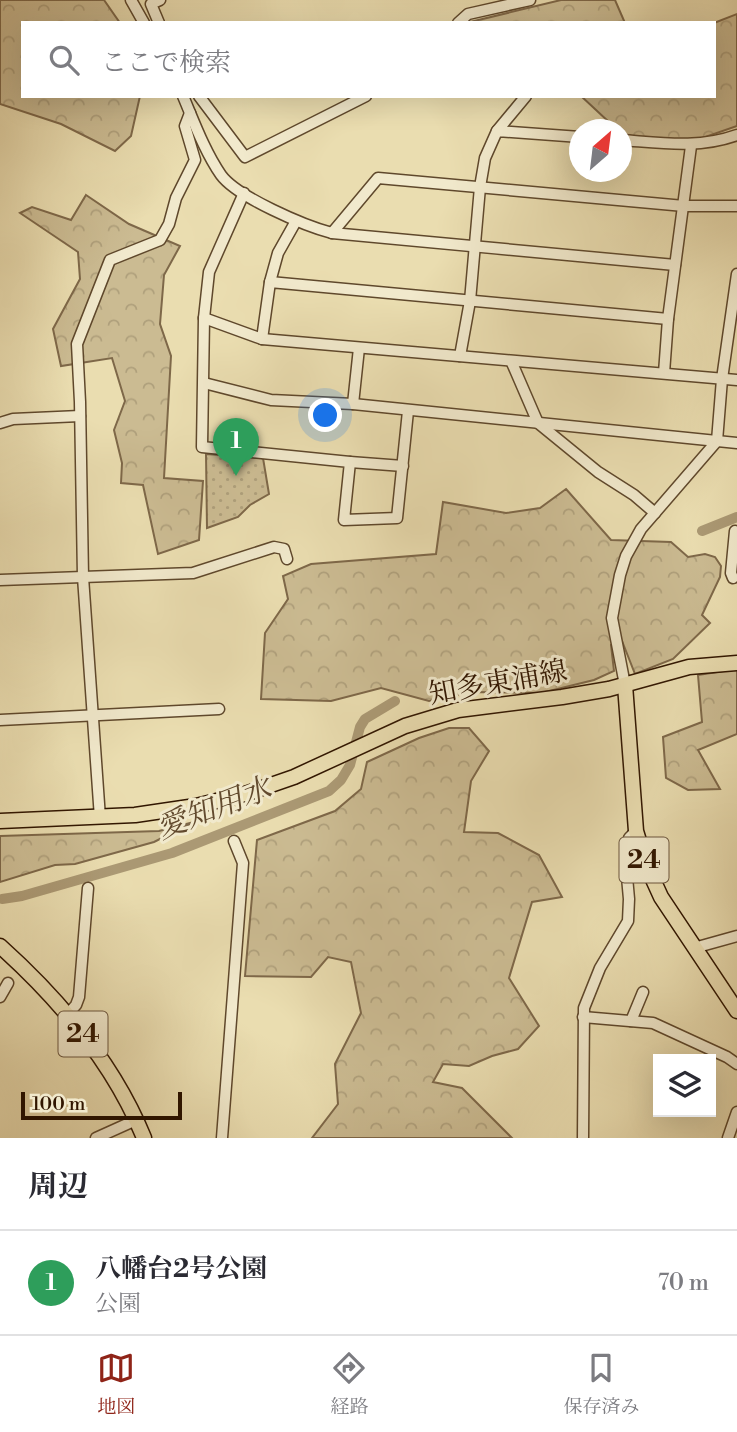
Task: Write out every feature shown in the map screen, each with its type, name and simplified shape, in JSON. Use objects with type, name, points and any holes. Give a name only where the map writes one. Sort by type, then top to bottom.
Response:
[{"type":"main road","name":"知多東浦線","points":[[0,821],[100,818],[162,812],[245,794],[294,777],[405,726],[458,710],[562,697],[625,685],[689,667],[737,663]]},
{"type":"main road","name":"24","points":[[625,685],[636,831],[652,879],[737,1011]]},
{"type":"main road","name":"24","points":[[0,946],[28,971],[90,1041],[144,1138]]},
{"type":"street","points":[[131,0],[143,21]]},
{"type":"street","points":[[158,21],[151,4],[160,0]]},
{"type":"street","points":[[460,21],[468,14],[530,0]]},
{"type":"street","points":[[184,98],[228,183],[296,220],[332,233],[675,265]]},
{"type":"street","points":[[201,98],[245,157],[362,98]]},
{"type":"street","points":[[460,356],[470,300],[485,158],[498,131],[524,98]]},
{"type":"street","points":[[100,818],[83,577],[77,344],[110,260],[156,243],[169,224],[176,198],[195,160],[185,127],[190,113]]},
{"type":"street","points":[[498,131],[569,136]]},
{"type":"street","points":[[632,141],[691,146],[718,142],[737,135]]},
{"type":"street","points":[[664,373],[668,319],[691,146]]},
{"type":"street","points":[[332,233],[378,178],[684,206],[737,206]]},
{"type":"street","points":[[244,193],[209,272],[204,318],[202,447],[402,466]]},
{"type":"street","points":[[262,339],[270,282],[278,253],[296,220]]},
{"type":"street","points":[[625,685],[614,638],[612,618],[615,595],[626,556],[641,530],[717,441],[722,379],[735,320],[737,274]]},
{"type":"street","points":[[270,282],[668,319]]},
{"type":"street","points":[[204,318],[262,339],[512,363],[737,380]]},
{"type":"street","points":[[353,404],[359,348]]},
{"type":"street","points":[[512,363],[538,423],[598,472],[634,495],[655,513]]},
{"type":"street","points":[[204,383],[271,400],[353,404],[737,443]]},
{"type":"street","points":[[350,462],[344,520],[397,518],[408,411]]},
{"type":"street","points":[[0,423],[13,419],[80,416]]},
{"type":"street","points":[[733,578],[731,573],[734,531]]},
{"type":"street","points":[[0,580],[192,573],[274,547],[284,550],[288,559]]},
{"type":"street","points":[[0,720],[219,709]]},
{"type":"street","points":[[583,1138],[584,1008],[593,984],[628,920],[626,877],[629,838],[636,831]]},
{"type":"street","points":[[222,1138],[243,863],[234,841]]},
{"type":"street","points":[[67,1015],[79,997],[88,888]]},
{"type":"street","points":[[694,948],[737,936]]},
{"type":"street","points":[[0,997],[9,983]]},
{"type":"street","points":[[631,1021],[643,992]]},
{"type":"street","points":[[583,1017],[653,1023],[732,1061],[737,1049]]},
{"type":"street","points":[[728,1138],[737,1112]]},
{"type":"street","points":[[96,1138],[136,1120]]},
{"type":"green space","points":[[0,0],[104,0],[119,21],[21,21],[21,98],[140,98],[131,136],[115,151],[61,124],[0,104]]},
{"type":"green space","points":[[561,0],[615,0],[624,21],[474,21]]},
{"type":"green space","points":[[737,14],[737,126],[691,142],[632,136],[632,119],[606,119],[583,98],[716,98],[716,22]]},
{"type":"green space","points":[[86,195],[129,224],[180,246],[164,275],[160,324],[171,356],[164,478],[203,481],[199,540],[158,554],[143,485],[121,483],[122,463],[114,430],[125,401],[112,358],[61,366],[53,329],[80,279],[78,252],[20,213],[32,207],[71,220]]},
{"type":"green space","points":[[206,454],[263,458],[269,494],[250,505],[238,517],[207,528]]},
{"type":"green space","points":[[566,489],[611,540],[671,542],[688,557],[705,554],[715,557],[721,566],[720,577],[702,615],[710,623],[673,659],[635,674],[622,641],[611,645],[614,671],[594,680],[541,693],[470,692],[429,701],[381,688],[331,701],[261,699],[265,633],[288,599],[283,576],[311,564],[436,554],[443,502],[506,513],[540,508]]},
{"type":"green space","points":[[737,669],[737,734],[698,750],[720,789],[688,790],[666,778],[663,737],[702,722],[698,675]]},
{"type":"green space","points":[[449,728],[469,728],[489,751],[471,781],[464,832],[498,833],[539,855],[562,897],[532,902],[509,978],[539,1026],[518,1049],[469,1066],[443,1064],[433,1082],[462,1088],[512,1138],[312,1138],[338,1104],[335,1064],[361,1013],[351,962],[328,957],[311,977],[245,976],[257,840],[335,811],[361,789],[367,762],[419,738]]},
{"type":"green space","points":[[194,822],[154,842],[75,864],[55,865],[0,882],[0,836],[159,831]]},
{"type":"waterway","name":"愛知用水","points":[[702,531],[737,517]]},
{"type":"waterway","name":"愛知用水","points":[[2,899],[22,896],[172,853],[329,791],[341,780],[350,765],[360,727],[365,719],[395,701]]},
{"type":"place","name":"八幡台2号公園","points":[[236,476]]}]
